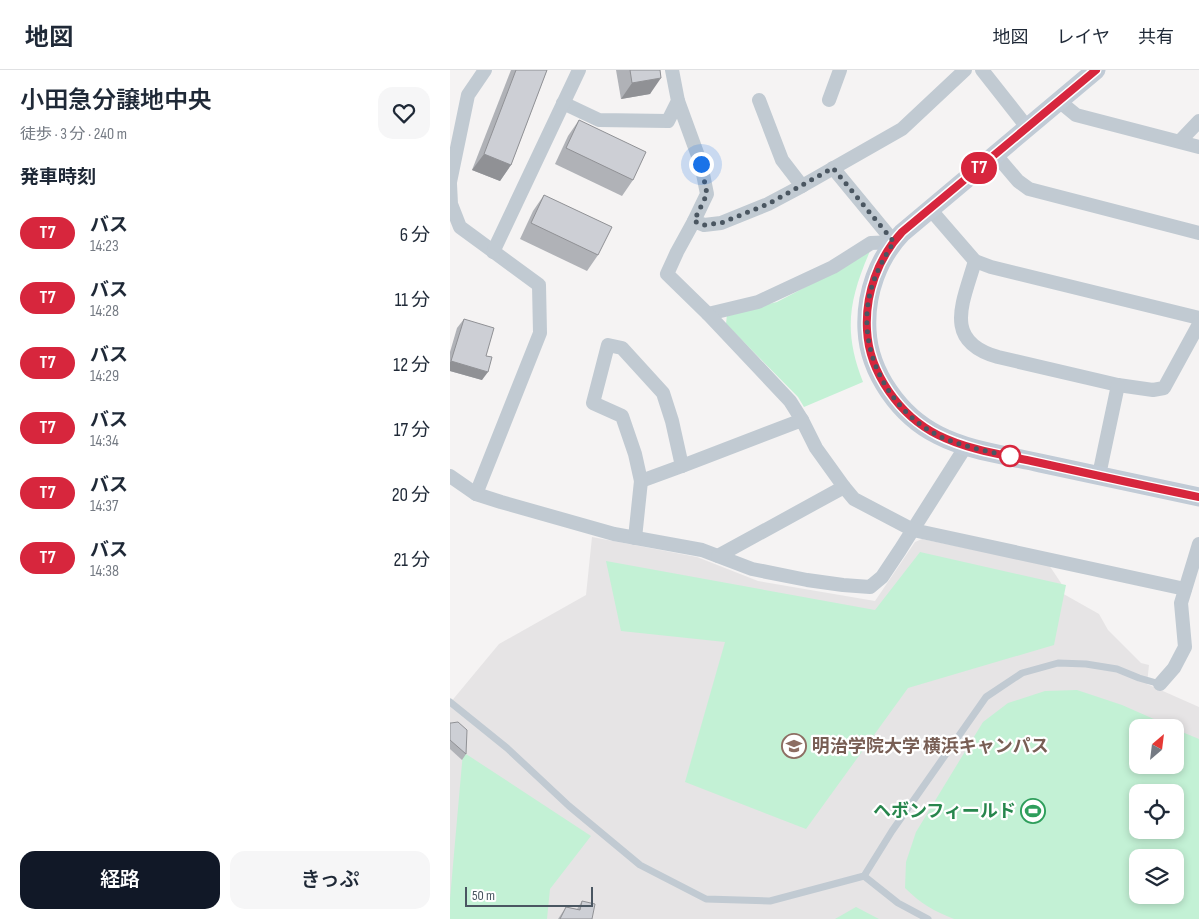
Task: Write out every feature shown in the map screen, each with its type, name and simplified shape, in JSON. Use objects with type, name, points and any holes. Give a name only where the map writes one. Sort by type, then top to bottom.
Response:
[{"type":"street","points":[[476,494],[540,333],[539,285],[460,227],[451,204],[450,183],[468,95],[485,70]]},
{"type":"street","points":[[493,252],[579,70]]},
{"type":"street","points":[[672,70],[678,101],[701,164],[707,194],[667,274],[708,314],[790,401],[816,448],[854,499],[913,530],[1184,589]]},
{"type":"street","points":[[830,100],[840,70]]},
{"type":"street","points":[[694,221],[704,225],[721,223],[768,204],[802,186],[902,129],[965,70]]},
{"type":"street","points":[[982,70],[1027,127]]},
{"type":"street","points":[[1096,70],[930,209],[894,242],[880,265],[872,287],[868,303],[867,339],[872,357],[892,397],[913,419],[938,435],[966,446],[1199,497]]},
{"type":"street","points":[[759,100],[782,160],[802,186]]},
{"type":"street","points":[[563,104],[599,120],[668,121],[678,101]]},
{"type":"street","points":[[1059,101],[1076,115],[1199,147]]},
{"type":"street","points":[[1180,141],[1199,120]]},
{"type":"street","points":[[995,154],[1018,182],[1029,189],[1199,234]]},
{"type":"street","points":[[833,168],[894,242]]},
{"type":"street","points":[[930,209],[975,261],[990,267],[1199,318]]},
{"type":"street","points":[[708,314],[758,302],[781,292],[833,268],[871,243],[894,242]]},
{"type":"street","points":[[975,261],[961,311],[962,328],[964,337],[973,347],[983,353],[1118,385],[1153,390],[1164,388],[1199,324]]},
{"type":"street","points":[[635,538],[641,481],[635,454],[622,416],[593,403],[608,345],[622,348],[663,394],[672,421],[682,466]]},
{"type":"street","points":[[1100,475],[1118,385]]},
{"type":"street","points":[[641,481],[802,420]]},
{"type":"street","points":[[450,476],[476,494],[614,534],[702,550],[752,569],[770,573],[870,587],[882,577],[966,446]]},
{"type":"street","points":[[718,556],[844,487]]},
{"type":"street","points":[[1160,684],[1174,668],[1185,648],[1180,603],[1199,544]]},
{"type":"lane","points":[[450,702],[506,748],[569,806],[640,865],[706,899],[770,900],[864,876],[892,831],[986,697],[1022,673],[1058,664],[1086,664],[1117,669],[1160,684]]},
{"type":"lane","points":[[864,876],[898,903],[928,919]]},
{"type":"shaded area","name":"明治学院大学 横浜キャンパス","points":[[592,537],[697,557],[758,581],[875,601],[915,542],[922,539],[1049,565],[1063,586],[1060,592],[1099,614],[1108,630],[1141,663],[1149,665],[1147,684],[1199,707],[1199,919],[450,919],[450,703],[499,644],[586,595]]},
{"type":"green space","points":[[870,251],[857,285],[851,316],[853,347],[863,382],[804,407],[798,397],[726,324],[727,314],[777,302]]},
{"type":"green space","points":[[920,552],[1066,585],[1054,645],[908,688],[806,829],[685,782],[725,642],[621,631],[606,561],[875,610]]},
{"type":"green space","name":"ヘボンフィールド","points":[[1077,690],[1122,705],[1154,719],[1129,719],[1129,774],[1184,774],[1184,733],[1199,739],[1199,919],[954,919],[928,906],[905,888],[906,862],[916,832],[983,722],[1008,703],[1045,691]]},
{"type":"green space","points":[[463,752],[591,836],[550,889],[547,919],[450,919],[450,899]]},
{"type":"green space","points":[[856,907],[879,919],[835,919]]},
{"type":"building","points":[[516,70],[547,70],[511,165],[484,154]]},
{"type":"building","points":[[630,70],[660,70],[661,78],[632,83]]},
{"type":"building","points":[[579,120],[646,152],[633,180],[566,148]]},
{"type":"building","points":[[544,195],[612,227],[598,255],[531,223]]},
{"type":"building","points":[[464,319],[494,328],[486,356],[492,357],[488,372],[451,361]]},
{"type":"building","points":[[458,722],[467,730],[466,754],[450,740],[450,723]]},
{"type":"building","points":[[582,901],[595,904],[592,919],[560,919],[566,907],[580,910]]},
{"type":"bus line","name":"T7","points":[[1096,70],[902,232],[880,265],[872,287],[866,321],[867,339],[879,374],[892,397],[913,419],[938,435],[982,450],[1199,497]]},
{"type":"place","name":"明治学院大学 横浜キャンパス","points":[[794,746]]},
{"type":"place","name":"ヘボンフィールド","points":[[1033,811]]},
{"type":"route","points":[[701,164],[707,194],[694,221],[704,225],[721,223],[768,204],[833,168],[894,242],[880,265],[872,287],[866,321],[867,339],[872,357],[892,397],[913,419],[938,435],[966,446],[1010,456]]}]
